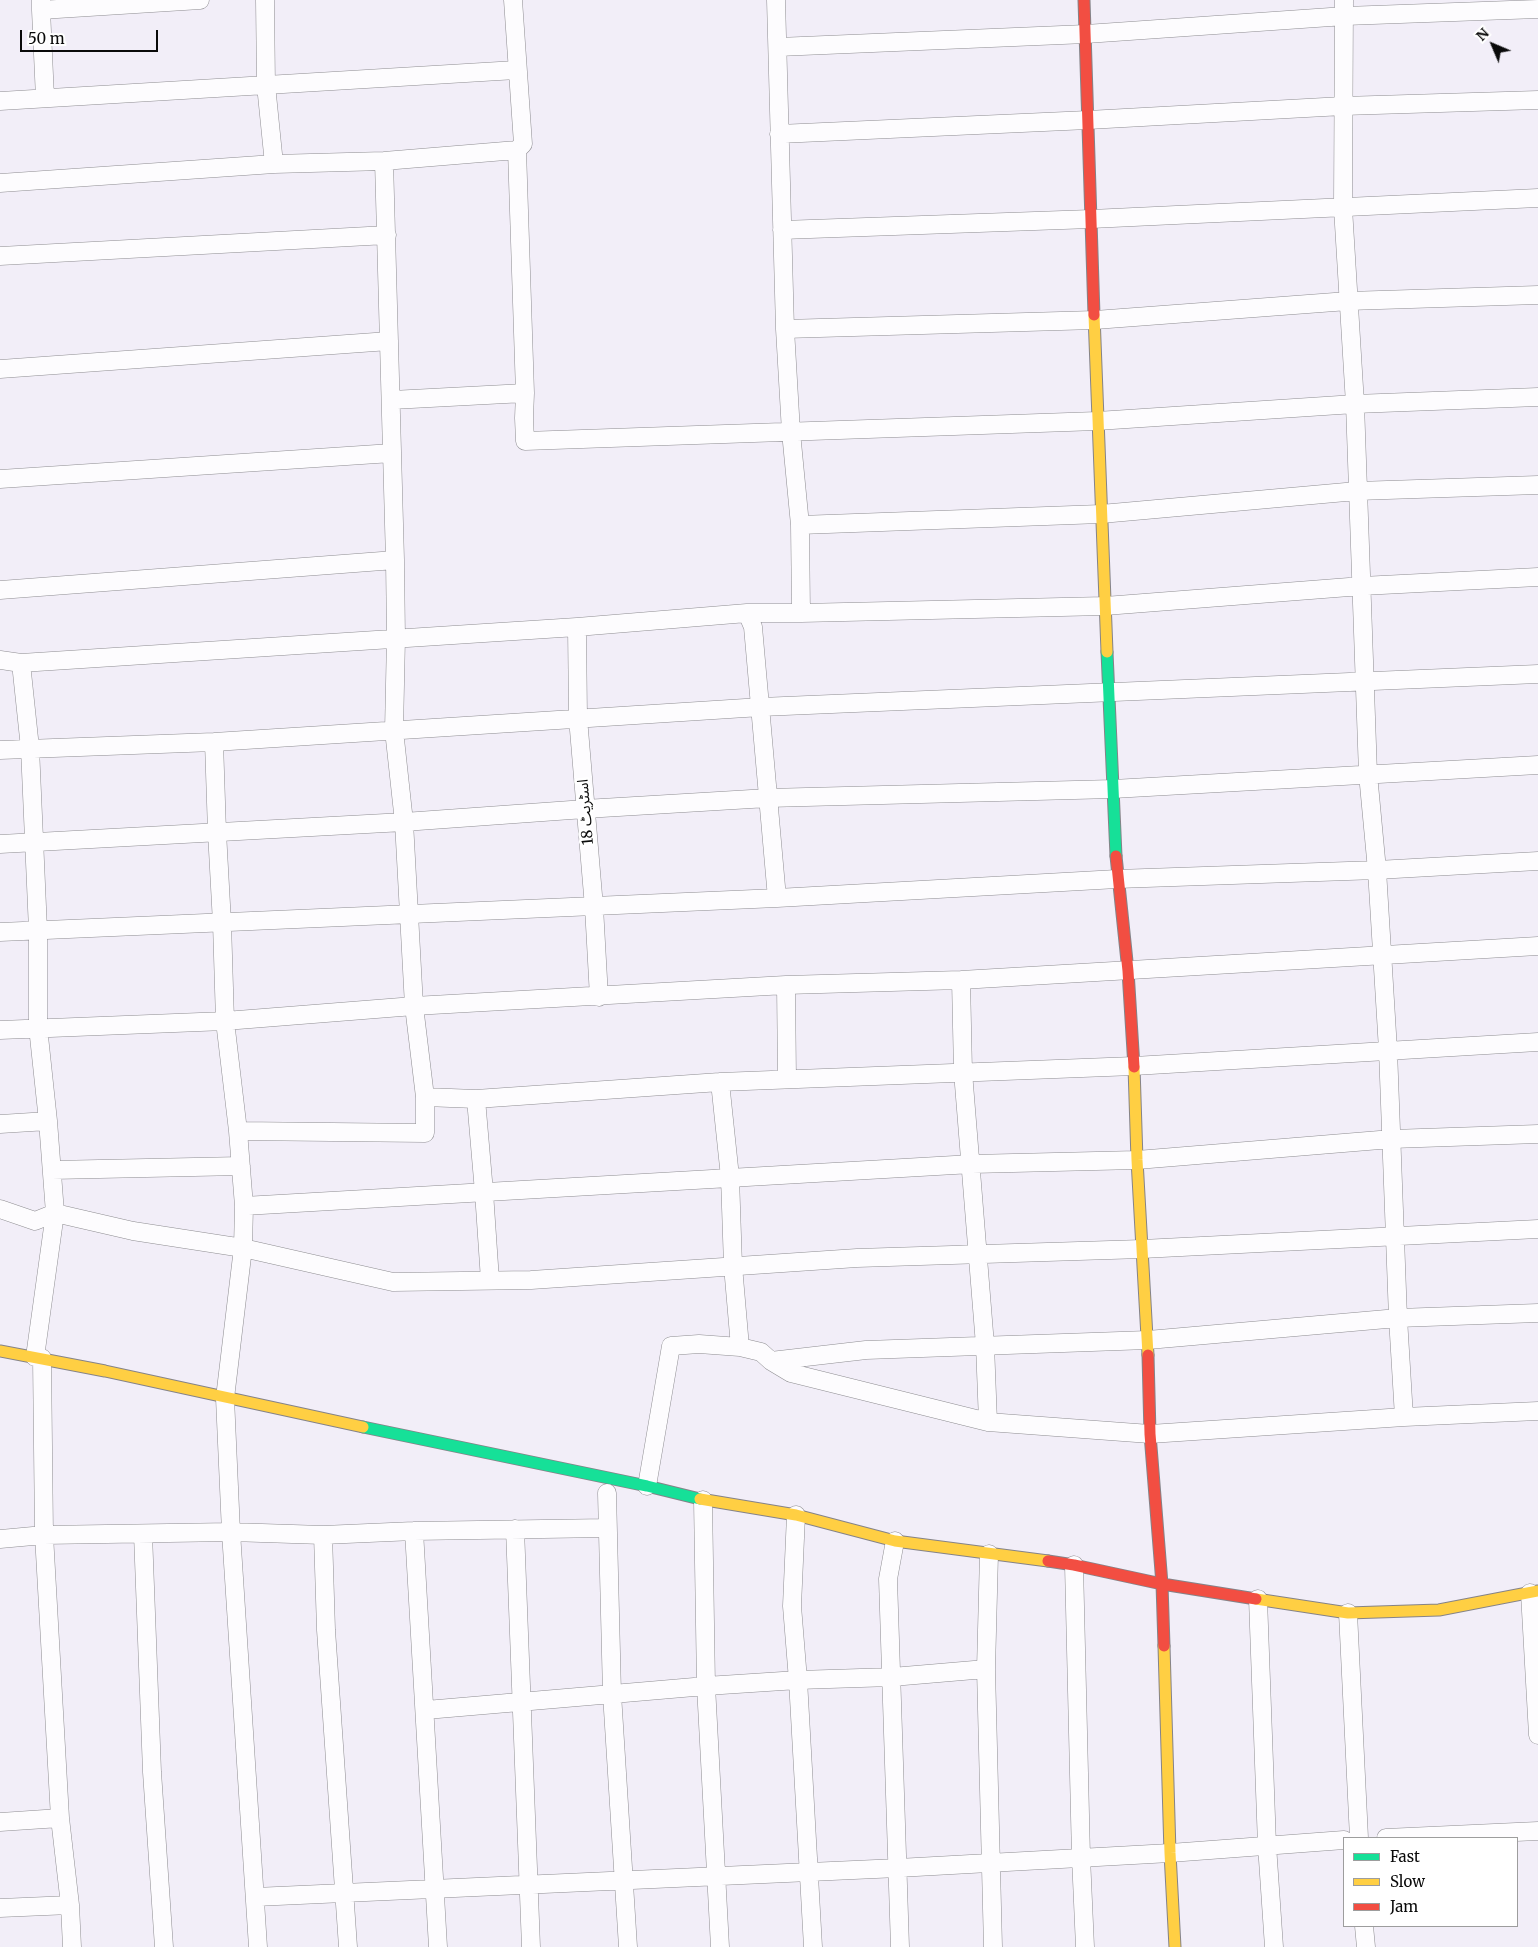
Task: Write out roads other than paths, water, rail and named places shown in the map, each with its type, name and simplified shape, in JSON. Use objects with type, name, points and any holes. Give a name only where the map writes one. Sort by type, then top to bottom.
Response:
[{"type":"street","points":[[45,98],[41,5],[200,0]]},
{"type":"street","points":[[265,0],[266,85],[274,164]]},
{"type":"street","points":[[513,0],[522,144],[517,150],[525,441],[1097,421],[1355,404],[1538,397]]},
{"type":"street","points":[[776,0],[785,329],[791,432],[800,525],[801,613]]},
{"type":"street","points":[[1084,0],[1097,421],[1117,879],[1128,971],[1134,1066],[1137,1160],[1148,1340],[1150,1434],[1162,1584],[1170,1853],[1175,1947]]},
{"type":"street","points":[[778,47],[1086,34],[1345,8],[1538,9]]},
{"type":"street","points":[[1345,8],[1343,106],[1344,208],[1355,404],[1368,774],[1377,870],[1388,1050],[1398,1318],[1404,1417]]},
{"type":"street","points":[[0,101],[516,70]]},
{"type":"street","points":[[779,134],[1343,106],[1538,100]]},
{"type":"street","points":[[0,183],[274,164],[384,161],[517,150]]},
{"type":"street","points":[[238,1131],[425,1133],[425,1097],[414,1006],[404,822],[394,730],[395,560],[384,161]]},
{"type":"street","points":[[782,230],[1091,219],[1538,198]]},
{"type":"street","points":[[0,256],[387,235]]},
{"type":"street","points":[[785,329],[1095,320],[1348,301],[1538,295]]},
{"type":"street","points":[[0,369],[388,341]]},
{"type":"street","points":[[392,400],[525,393]]},
{"type":"street","points":[[0,479],[392,453]]},
{"type":"street","points":[[800,525],[1101,514],[1357,491],[1538,486]]},
{"type":"street","points":[[0,590],[395,560]]},
{"type":"street","points":[[0,657],[21,662],[577,627],[747,613],[1105,606],[1362,586],[1538,577]]},
{"type":"street","points":[[747,613],[753,627],[777,898]]},
{"type":"street","name":"اسٹریٹ 18","points":[[577,627],[578,718],[594,907],[599,996]]},
{"type":"street","points":[[21,662],[30,748],[35,842],[38,930],[38,1027],[55,1212],[38,1358],[44,1535],[60,1818],[70,1905],[72,1947]]},
{"type":"street","points":[[0,750],[214,742],[761,707],[1538,674]]},
{"type":"street","points":[[214,742],[225,1021],[238,1131],[244,1206],[243,1248],[225,1398],[258,1947]]},
{"type":"street","points":[[0,844],[404,822],[585,808],[768,798],[1113,789],[1538,766]]},
{"type":"street","points":[[0,932],[594,907],[1117,879],[1377,870],[1538,861]]},
{"type":"street","points":[[0,1030],[225,1021],[414,1006],[786,985],[960,980],[1538,946]]},
{"type":"street","points":[[960,980],[964,1072],[985,1345],[988,1422]]},
{"type":"street","points":[[786,985],[787,1079]]},
{"type":"street","points":[[425,1097],[476,1099],[720,1082],[1134,1066],[1538,1042]]},
{"type":"street","points":[[720,1082],[730,1177],[733,1266],[740,1347]]},
{"type":"street","points":[[476,1099],[490,1280]]},
{"type":"street","points":[[0,1124],[48,1122]]},
{"type":"street","points":[[244,1206],[972,1164],[1137,1160],[1392,1139],[1538,1134]]},
{"type":"street","points":[[52,1170],[241,1166]]},
{"type":"street","points":[[0,1209],[35,1221],[55,1212],[133,1231],[243,1248],[393,1282],[531,1280],[857,1258],[1142,1249],[1538,1228]]},
{"type":"street","points":[[771,1361],[866,1350],[1148,1340],[1398,1318],[1538,1313]]},
{"type":"street","points":[[647,1486],[671,1346],[699,1344],[740,1347],[761,1352],[771,1361],[791,1373],[988,1422],[1150,1434],[1404,1417],[1538,1411]]},
{"type":"street","points":[[0,1350],[647,1486],[703,1500],[796,1515],[895,1541],[1074,1565],[1162,1584],[1348,1613],[1439,1610],[1534,1592],[1538,1735]]},
{"type":"street","points":[[607,1493],[612,1694],[628,1947]]},
{"type":"street","points":[[703,1500],[706,1686],[720,1947]]},
{"type":"street","points":[[796,1515],[792,1606],[813,1947]]},
{"type":"street","points":[[0,1539],[44,1535],[232,1532],[324,1535],[414,1531],[607,1528]]},
{"type":"street","points":[[515,1529],[531,1947]]},
{"type":"street","points":[[414,1531],[426,1710],[438,1947]]},
{"type":"street","points":[[143,1534],[152,1772],[164,1947]]},
{"type":"street","points":[[324,1535],[326,1630],[348,1947]]},
{"type":"street","points":[[895,1541],[888,1579],[900,1947]]},
{"type":"street","points":[[989,1554],[986,1669],[993,1947]]},
{"type":"street","points":[[1074,1565],[1085,1947]]},
{"type":"street","points":[[1258,1599],[1267,1845],[1274,1947]]},
{"type":"street","points":[[1348,1613],[1359,1837]]},
{"type":"street","points":[[426,1710],[706,1686],[798,1680],[892,1677],[986,1669]]},
{"type":"street","points":[[0,1822],[60,1818]]},
{"type":"street","points":[[1408,1837],[1538,1831]]},
{"type":"street","points":[[256,1897],[898,1868],[1170,1853],[1343,1840]]},
{"type":"street","points":[[0,1908],[70,1905]]},
{"type":"street","points":[[1364,1927],[1366,1947]]}]
